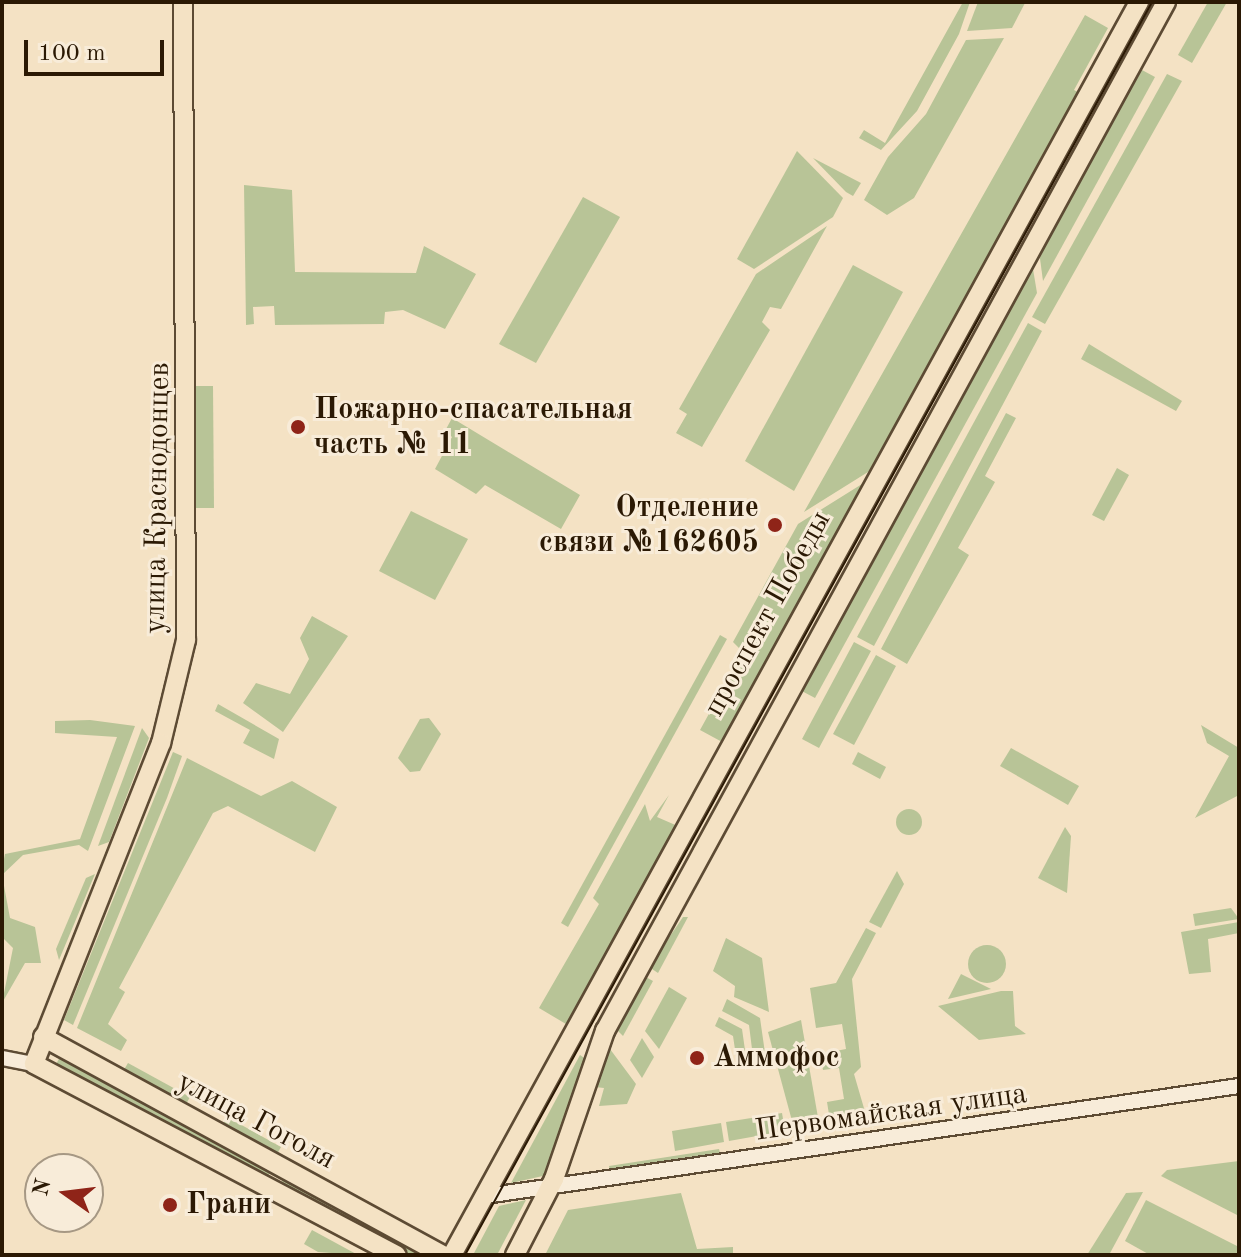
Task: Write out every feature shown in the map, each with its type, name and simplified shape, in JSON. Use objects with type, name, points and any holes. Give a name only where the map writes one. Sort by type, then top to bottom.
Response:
[{"type":"main road","name":"улица Краснодонцев","points":[[34,1064],[161,743],[186,640],[183,2]]},
{"type":"main road","name":"проспект Победы","points":[[452,1255],[1139,2]]},
{"type":"main road","name":"проспект Победы","points":[[515,1255],[550,1187],[605,1031],[1166,2]]},
{"type":"main road","name":"улица Гоголя","points":[[43,1037],[443,1255]]},
{"type":"main road","name":"улица Гоголя","points":[[34,1064],[397,1255]]},
{"type":"main road","points":[[270,1188],[282,1167]]},
{"type":"street","name":"улица Гоголя","points":[[2,1058],[34,1064]]},
{"type":"street","name":"Первомайская улица","points":[[485,1196],[1239,1086]]},
{"type":"green space","points":[[963,2],[970,2],[959,34],[917,111],[881,150],[859,138],[864,130],[885,143]]},
{"type":"green space","points":[[978,2],[1025,3],[1012,28],[967,31]]},
{"type":"green space","points":[[1208,2],[1227,2],[1192,63],[1178,55]]},
{"type":"green space","points":[[1085,15],[1108,28],[1074,90],[1081,94],[876,467],[804,512]]},
{"type":"green space","points":[[1004,38],[914,198],[887,215],[864,200],[888,157],[926,114],[966,40]]},
{"type":"green space","points":[[1142,70],[1155,77],[1043,281],[1039,251]]},
{"type":"green space","points":[[1167,74],[1182,81],[1045,324],[1032,317]]},
{"type":"green space","points":[[797,151],[843,198],[833,217],[754,269],[737,259]]},
{"type":"green space","points":[[813,158],[861,183],[853,196],[846,192]]},
{"type":"green space","points":[[244,185],[292,190],[295,272],[416,273],[424,246],[476,274],[445,329],[403,310],[385,312],[384,324],[275,325],[274,306],[253,307],[254,324],[246,325]]},
{"type":"green space","points":[[583,197],[620,217],[536,363],[499,344]]},
{"type":"green space","points":[[827,226],[781,309],[770,307],[762,322],[770,330],[702,447],[676,433],[687,414],[679,409],[756,274]]},
{"type":"green space","points":[[1032,263],[1037,293],[815,698],[798,689]]},
{"type":"green space","points":[[853,265],[903,292],[794,491],[745,461]]},
{"type":"green space","points":[[1028,323],[1042,331],[874,646],[857,637]]},
{"type":"green space","points":[[1089,344],[1182,401],[1176,411],[1081,359]]},
{"type":"green space","points":[[191,386],[213,386],[214,508],[193,508]]},
{"type":"green space","points":[[1006,413],[1016,418],[985,476],[995,482],[958,548],[969,555],[907,664],[881,649]]},
{"type":"green space","points":[[452,418],[580,495],[561,529],[485,485],[476,494],[435,469],[452,437],[445,431]]},
{"type":"green space","points":[[1117,468],[1129,475],[1104,521],[1092,515]]},
{"type":"green space","points":[[870,479],[724,743],[700,730],[743,652],[733,642],[798,524]]},
{"type":"green space","points":[[411,511],[468,539],[435,600],[379,571]]},
{"type":"green space","points":[[312,616],[348,636],[283,732],[243,703],[256,683],[290,694],[309,659],[300,638]]},
{"type":"green space","points":[[720,635],[727,639],[568,927],[561,923]]},
{"type":"green space","points":[[854,642],[871,651],[819,748],[802,739]]},
{"type":"green space","points":[[876,655],[896,666],[854,745],[833,734]]},
{"type":"green space","points":[[218,704],[279,739],[274,759],[243,743],[250,730],[215,711]]},
{"type":"green space","points":[[429,718],[441,734],[420,771],[410,772],[398,758],[420,719]]},
{"type":"green space","points":[[90,720],[135,726],[88,851],[79,845],[23,855],[2,875],[5,854],[80,839],[117,737],[55,733],[55,721]]},
{"type":"green space","points":[[1201,725],[1239,748],[1239,795],[1195,818],[1229,756],[1207,743]]},
{"type":"green space","points":[[142,728],[149,738],[109,842],[98,846]]},
{"type":"green space","points":[[1011,748],[1079,786],[1068,805],[1000,766]]},
{"type":"green space","points":[[173,752],[182,756],[167,798],[73,1025],[64,1020]]},
{"type":"green space","points":[[858,752],[886,767],[880,779],[852,764]]},
{"type":"green space","points":[[187,758],[261,796],[292,781],[337,807],[315,852],[228,806],[213,813],[119,988],[125,992],[108,1024],[127,1040],[121,1051],[77,1028]]},
{"type":"green space","points":[[669,795],[657,817],[680,827],[571,1027],[539,1008],[599,904],[593,898],[645,804],[650,821]]},
{"type":"green space","points":[[909,809],[918,813],[922,822],[918,831],[909,835],[900,831],[896,822],[900,813]]},
{"type":"green space","points":[[1065,827],[1071,836],[1067,893],[1038,878]]},
{"type":"green space","points":[[897,871],[904,884],[881,928],[869,922]]},
{"type":"green space","points":[[95,874],[59,960],[56,949],[86,878]]},
{"type":"green space","points":[[2,875],[10,918],[35,927],[41,963],[25,963],[2,1003],[13,948],[2,937]]},
{"type":"green space","points":[[1231,908],[1239,919],[1195,926],[1193,914]]},
{"type":"green space","points":[[683,917],[688,917],[658,973],[649,967]]},
{"type":"green space","points":[[1239,922],[1239,933],[1208,939],[1211,972],[1189,974],[1181,932]]},
{"type":"green space","points":[[866,928],[876,933],[852,979],[861,1067],[854,1074],[868,1122],[831,1127],[827,1102],[844,1099],[839,1068],[823,1070],[820,1054],[846,1049],[842,1024],[816,1028],[810,988],[836,983]]},
{"type":"green space","points":[[726,938],[762,958],[769,1012],[734,997],[735,986],[713,971]]},
{"type":"green space","points":[[987,945],[1001,950],[1006,964],[1001,978],[987,983],[973,978],[968,964],[973,950]]},
{"type":"green space","points":[[961,974],[991,989],[948,999]]},
{"type":"green space","points":[[644,976],[653,981],[623,1036],[616,1029]]},
{"type":"green space","points":[[669,987],[687,998],[659,1049],[645,1031]]},
{"type":"green space","points":[[1013,991],[1015,1026],[1026,1034],[979,1040],[938,1006]]},
{"type":"green space","points":[[727,999],[760,1018],[767,1067],[754,1065],[749,1025],[722,1011]]},
{"type":"green space","points":[[719,1017],[742,1029],[747,1064],[737,1063],[733,1036],[715,1026]]},
{"type":"green space","points":[[801,1020],[820,1129],[795,1132],[768,1032]]},
{"type":"green space","points":[[642,1038],[654,1057],[642,1078],[630,1060]]},
{"type":"green space","points":[[607,1045],[636,1084],[627,1104],[599,1106],[604,1088],[595,1087]]},
{"type":"green space","points":[[580,1055],[587,1060],[552,1174],[511,1183]]},
{"type":"green space","points":[[60,1057],[271,1171],[266,1180],[55,1066]]},
{"type":"green space","points":[[128,1063],[190,1097],[185,1106],[122,1073]]},
{"type":"green space","points":[[782,1113],[785,1131],[729,1141],[726,1122]]},
{"type":"green space","points":[[227,1117],[281,1147],[276,1156],[222,1126]]},
{"type":"green space","points":[[721,1123],[724,1142],[675,1151],[672,1131]]},
{"type":"green space","points":[[719,1149],[720,1153],[610,1170],[609,1166]]},
{"type":"green space","points":[[1239,1161],[1239,1216],[1161,1176],[1167,1170]]},
{"type":"green space","points":[[285,1177],[426,1255],[410,1255],[279,1186]]},
{"type":"green space","points":[[1143,1192],[1109,1255],[1087,1255],[1126,1193]]},
{"type":"green space","points":[[681,1193],[697,1249],[733,1247],[733,1255],[545,1255],[568,1210]]},
{"type":"green space","points":[[526,1200],[497,1255],[473,1255],[499,1206]]},
{"type":"green space","points":[[1146,1200],[1239,1247],[1239,1255],[1150,1255],[1125,1241]]},
{"type":"green space","points":[[312,1230],[358,1255],[318,1252],[304,1244]]},
{"type":"tram line","points":[[465,1255],[1152,2]]},
{"type":"place","name":"Пожарно-спасательная часть № 11","points":[[298,427]]},
{"type":"place","name":"Отделение связи №162605","points":[[775,525]]},
{"type":"place","name":"Аммофос","points":[[697,1058]]},
{"type":"place","name":"Грани","points":[[170,1205]]}]
